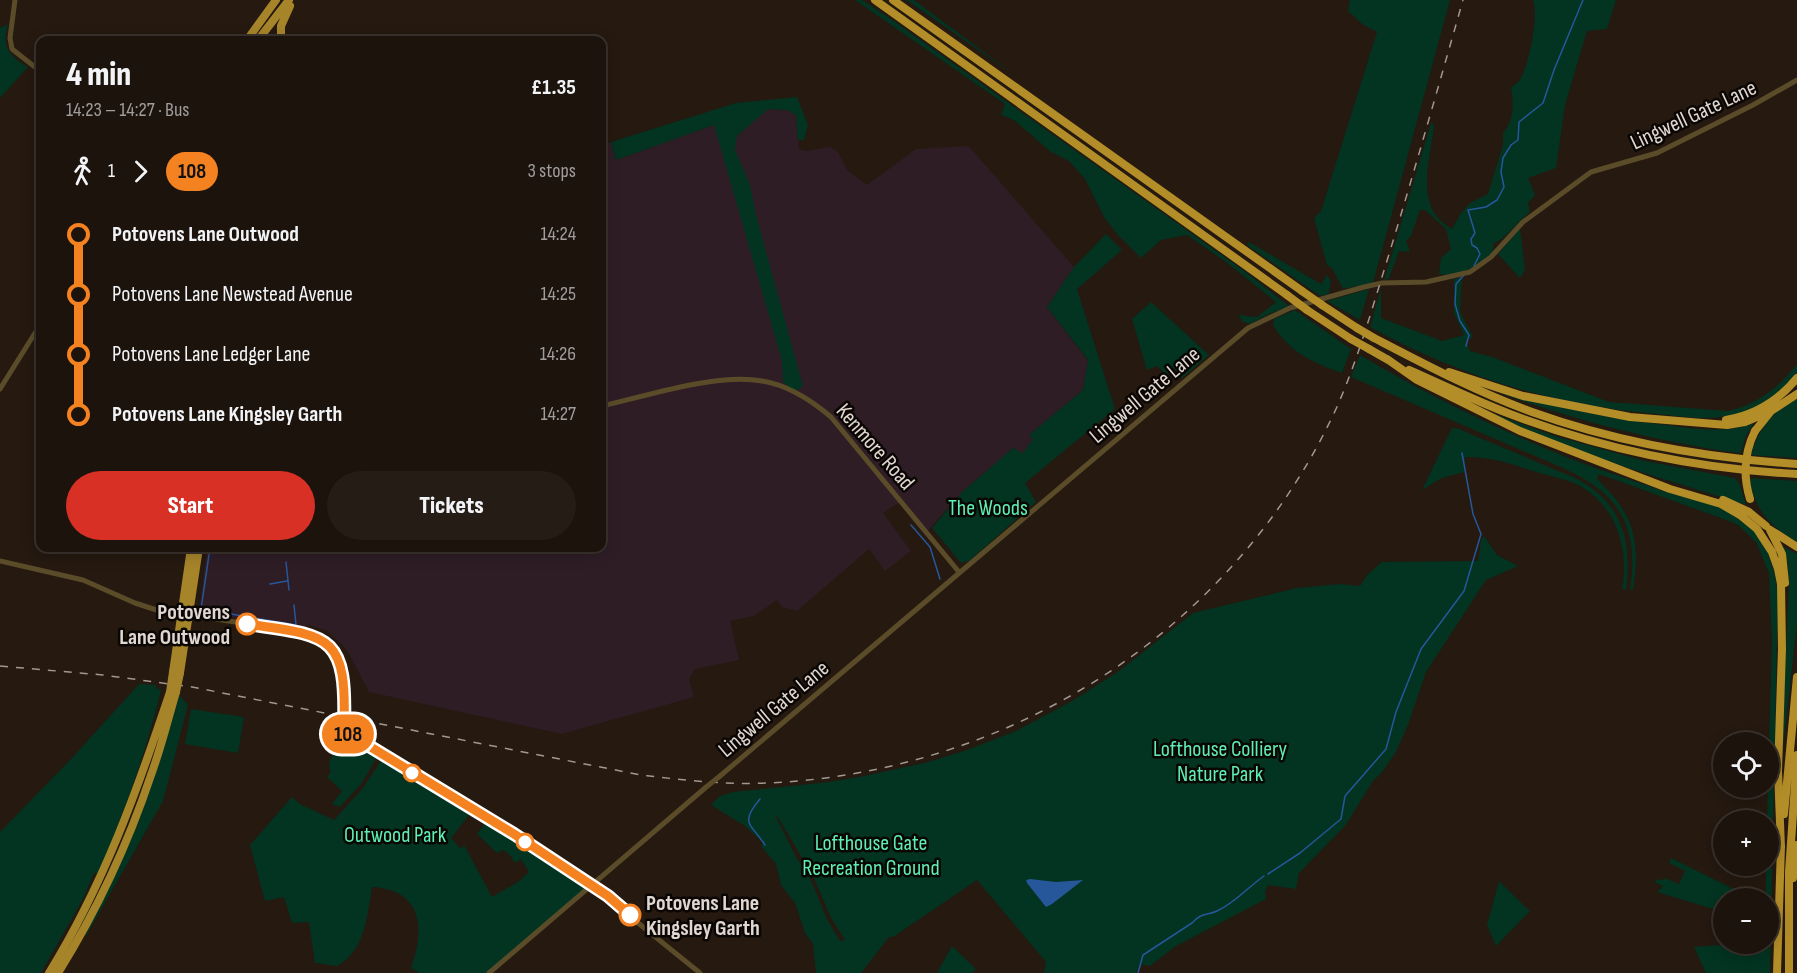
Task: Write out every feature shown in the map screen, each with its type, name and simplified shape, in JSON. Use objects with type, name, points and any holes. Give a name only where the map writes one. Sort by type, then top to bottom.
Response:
[{"type":"highway","points":[[250,36],[276,0]]},
{"type":"highway","points":[[261,36],[291,0]]},
{"type":"highway","points":[[281,36],[282,20],[291,0]]},
{"type":"highway","points":[[875,0],[1306,310],[1369,350],[1510,414],[1586,439],[1706,466],[1797,474]]},
{"type":"highway","points":[[893,0],[1322,305],[1374,338],[1454,380],[1523,408],[1613,436],[1716,456],[1797,464]]},
{"type":"highway","points":[[245,36],[259,22]]},
{"type":"highway","points":[[1387,359],[1417,380],[1520,431],[1670,489],[1731,509],[1749,522],[1772,552],[1778,569],[1782,596],[1777,973]]},
{"type":"highway","points":[[1423,363],[1546,401],[1620,415],[1705,424],[1738,424],[1771,411],[1797,394]]},
{"type":"highway","points":[[1705,424],[1734,419],[1766,406],[1781,395],[1797,378]]},
{"type":"highway","points":[[1786,400],[1797,388]]},
{"type":"highway","points":[[1771,411],[1755,431],[1749,445],[1745,466],[1746,486],[1750,500],[1779,548],[1785,568],[1782,649]]},
{"type":"highway","points":[[1654,482],[1735,504],[1794,545]]},
{"type":"highway","points":[[177,673],[191,552]]},
{"type":"highway","points":[[58,973],[81,933],[128,837],[152,774],[177,673],[198,552]]},
{"type":"highway","points":[[1780,848],[1797,677]]},
{"type":"highway","points":[[49,973],[79,921],[119,838],[173,692]]},
{"type":"highway","points":[[1790,973],[1789,861],[1797,754]]},
{"type":"highway","points":[[1790,890],[1794,876],[1797,845]]},
{"type":"street","points":[[15,0],[10,38],[12,49],[36,68]]},
{"type":"street","name":"Lingwell Gate Lane","points":[[489,973],[1248,328],[1290,308],[1364,287],[1382,283],[1426,282],[1466,274],[1491,257],[1523,222],[1591,172],[1657,153],[1753,105],[1797,80]]},
{"type":"street","points":[[0,389],[36,332]]},
{"type":"street","name":"Kenmore Road","points":[[606,405],[723,381],[761,381],[790,389],[831,417],[959,572]]},
{"type":"street","points":[[0,561],[83,580],[135,603],[166,613],[292,630],[318,637],[328,645],[340,662],[346,732],[514,834],[591,885],[700,973]]},
{"type":"shaded area","points":[[767,109],[787,110],[796,115],[799,149],[805,151],[830,147],[838,152],[847,170],[867,185],[916,149],[968,146],[1074,267],[1047,307],[1088,361],[1083,390],[1030,434],[1033,439],[1023,454],[1013,448],[962,492],[924,535],[899,503],[883,513],[911,551],[885,571],[869,549],[797,611],[782,607],[777,600],[754,616],[730,621],[739,660],[695,669],[689,679],[694,697],[562,734],[369,692],[347,650],[328,631],[309,625],[300,628],[199,613],[207,552],[606,552],[606,144],[611,142],[616,160],[714,125],[737,136]]},
{"type":"green space","points":[[855,0],[862,0],[891,19],[1247,273],[1289,306],[1250,324],[1243,322],[1238,315],[1257,317],[1276,302],[1226,262],[1187,235],[1161,240],[1141,258],[1104,217],[1085,179],[1069,161],[1051,152],[1014,120],[1001,115],[1005,104]]},
{"type":"green space","points":[[904,0],[914,0],[1020,79],[908,1]]},
{"type":"green space","points":[[1350,0],[1450,0],[1373,283],[1343,289],[1332,268],[1327,265],[1314,218],[1321,211],[1377,32],[1362,24],[1348,11]]},
{"type":"green space","points":[[1533,0],[1616,0],[1607,29],[1587,31],[1565,105],[1556,168],[1528,178],[1535,195],[1528,203],[1530,212],[1503,238],[1494,243],[1493,251],[1483,262],[1468,270],[1445,275],[1439,274],[1441,258],[1451,249],[1446,229],[1425,210],[1420,210],[1411,236],[1406,241],[1410,252],[1399,251],[1389,278],[1384,281],[1431,123],[1434,125],[1428,167],[1428,196],[1440,220],[1452,229],[1470,203],[1488,194],[1503,145],[1503,133],[1511,117],[1513,106],[1511,88],[1521,78],[1530,51],[1535,17]]},
{"type":"green space","points":[[8,24],[6,45],[8,50],[11,55],[28,67],[0,98],[0,28]]},
{"type":"green space","points":[[797,97],[808,125],[804,140],[798,140],[796,115],[787,110],[768,109],[737,136],[735,150],[750,185],[756,215],[803,386],[795,392],[783,382],[782,361],[714,125],[616,160],[611,142],[736,103]]},
{"type":"green space","points":[[1520,229],[1525,270],[1520,278],[1498,254]]},
{"type":"green space","name":"The Woods","points":[[1106,234],[1122,250],[1077,289],[1115,409],[1025,483],[1036,502],[969,561],[961,563],[932,528],[962,492],[1013,448],[1023,453],[1033,439],[1029,435],[1083,390],[1088,360],[1047,307],[1074,267]]},
{"type":"green space","points":[[1249,242],[1321,284],[1327,275],[1331,281],[1329,294],[1320,296],[1247,245]]},
{"type":"green space","points":[[1462,277],[1460,312],[1473,337],[1466,341],[1470,351],[1492,357],[1609,402],[1728,411],[1758,400],[1767,394],[1797,364],[1797,372],[1773,396],[1743,412],[1713,418],[1681,417],[1582,404],[1509,386],[1438,360],[1370,327],[1381,288],[1381,318],[1442,341],[1464,335],[1454,313],[1454,279]]},
{"type":"green space","points":[[1369,289],[1360,320],[1327,301]]},
{"type":"green space","points":[[1151,302],[1209,355],[1182,378],[1174,368],[1167,375],[1157,366],[1147,370],[1132,319]]},
{"type":"green space","points":[[1295,310],[1351,349],[1342,373],[1303,355],[1279,334],[1273,325],[1274,319]]},
{"type":"green space","points":[[1360,355],[1415,386],[1501,429],[1590,466],[1722,509],[1749,526],[1767,552],[1778,594],[1775,732],[1769,732],[1772,641],[1769,573],[1756,542],[1738,525],[1599,474],[1597,479],[1619,504],[1632,529],[1636,556],[1633,590],[1630,590],[1632,549],[1628,532],[1613,503],[1600,490],[1565,469],[1351,377]]},
{"type":"green space","points":[[1500,393],[1604,416],[1689,428],[1722,430],[1754,423],[1746,436],[1741,453],[1723,451],[1610,427],[1555,412]]},
{"type":"green space","points":[[1797,399],[1797,458],[1751,455],[1767,421],[1780,408]]},
{"type":"green space","points":[[1484,410],[1555,436],[1645,461],[1735,478],[1740,485],[1746,505],[1600,459],[1529,431]]},
{"type":"green space","points":[[1452,428],[1457,428],[1571,476],[1596,491],[1616,514],[1622,528],[1628,557],[1626,590],[1622,589],[1624,560],[1622,546],[1612,519],[1594,496],[1577,484],[1500,461],[1465,457],[1464,472],[1442,478],[1422,490]]},
{"type":"green space","points":[[1750,478],[1797,481],[1797,542],[1779,530],[1765,516],[1755,499]]},
{"type":"green space","name":"Lofthouse Colliery Nature Park","points":[[1484,536],[1497,555],[1518,566],[1486,580],[1426,672],[1396,752],[1373,781],[1345,826],[1299,873],[1296,889],[1268,885],[1265,892],[1266,899],[1176,946],[1150,966],[1140,964],[1136,973],[1044,973],[1046,962],[977,880],[893,937],[889,937],[861,973],[816,973],[813,944],[805,933],[795,903],[781,885],[776,864],[761,846],[763,843],[745,826],[711,805],[720,796],[733,792],[864,776],[928,762],[964,751],[1016,731],[1072,701],[1119,671],[1193,613],[1297,588],[1340,584],[1360,586],[1367,575],[1382,562],[1478,561],[1481,540]],"holes":[[[777,816],[813,876],[831,918],[845,940],[840,941],[827,919],[810,878],[796,857]]]},
{"type":"green space","points":[[1782,546],[1797,554],[1797,624],[1781,764],[1789,584],[1787,560]]},
{"type":"green space","points":[[139,684],[157,685],[155,691],[157,688],[161,690],[134,783],[99,873],[94,873],[83,899],[41,973],[0,973],[0,832],[72,758]]},
{"type":"green space","points":[[179,695],[188,705],[163,801],[86,936],[81,933],[134,816]]},
{"type":"green space","points":[[191,709],[244,717],[238,753],[185,744]]},
{"type":"green space","points":[[346,733],[379,753],[362,783],[340,807],[332,804],[342,791],[327,777],[331,772],[330,760],[345,747]]},
{"type":"green space","name":"Outwood Park","points":[[384,756],[473,810],[451,838],[461,849],[464,845],[492,897],[518,882],[529,872],[521,859],[515,863],[503,850],[497,853],[477,834],[488,819],[591,885],[489,973],[419,973],[411,968],[418,939],[416,914],[402,895],[372,887],[364,931],[354,951],[337,966],[315,963],[309,922],[292,923],[284,897],[265,901],[250,845],[292,797],[300,804],[334,820],[363,788]]},
{"type":"green space","points":[[1768,798],[1774,798],[1773,810],[1767,810]]},
{"type":"green space","points":[[1671,858],[1732,888],[1713,888],[1713,909],[1657,892],[1663,886],[1654,882],[1658,879],[1664,880],[1665,878],[1679,884],[1685,871],[1669,863]]},
{"type":"green space","points":[[1766,876],[1772,876],[1772,888],[1766,888]]},
{"type":"green space","points":[[1499,881],[1530,911],[1496,946],[1487,925]]},
{"type":"green space","points":[[952,946],[976,969],[972,973],[937,973]]},
{"type":"green space","points":[[1713,946],[1713,954],[1770,954],[1770,973],[1706,973],[1694,947]]},
{"type":"water","points":[[1026,880],[1056,882],[1083,880],[1046,907],[1027,883]]},
{"type":"waterway","points":[[1474,266],[1480,254],[1472,245],[1471,239],[1475,233],[1468,210],[1486,207],[1497,200],[1504,187],[1501,172],[1503,158],[1511,145],[1518,140],[1519,122],[1543,103],[1583,0]]},
{"type":"waterway","points":[[1464,275],[1456,284],[1455,304],[1460,321],[1469,335],[1466,346]]},
{"type":"waterway","points":[[1268,874],[1300,853],[1341,819],[1345,796],[1386,749],[1396,712],[1421,649],[1464,591],[1481,534],[1473,514],[1462,453]]},
{"type":"waterway","points":[[911,525],[930,547],[940,579]]},
{"type":"waterway","points":[[209,552],[201,609],[296,625],[294,605]]},
{"type":"waterway","points":[[286,562],[289,590]]},
{"type":"waterway","points":[[270,584],[287,581]]},
{"type":"waterway","points":[[760,799],[750,814],[749,823],[765,845]]},
{"type":"waterway","points":[[1138,973],[1143,955],[1199,917],[1230,904],[1264,876]]},
{"type":"railway","points":[[0,666],[103,675],[192,687],[641,775],[720,783],[768,783],[858,773],[945,751],[1027,718],[1104,675],[1175,622],[1238,560],[1292,488],[1336,409],[1357,355],[1406,198],[1463,0]]},
{"type":"bus line","name":"108","points":[[247,624],[307,633],[322,640],[335,653],[340,662],[344,697],[344,730],[346,732],[514,834],[608,896],[630,915]]},
{"type":"place","name":"Potovens Lane Outwood","points":[[247,624]]},
{"type":"place","name":"Potovens Lane Kingsley Garth","points":[[630,915]]},
{"type":"park label","name":"Lofthouse Gate Recreation Ground","points":[[871,854]]}]
